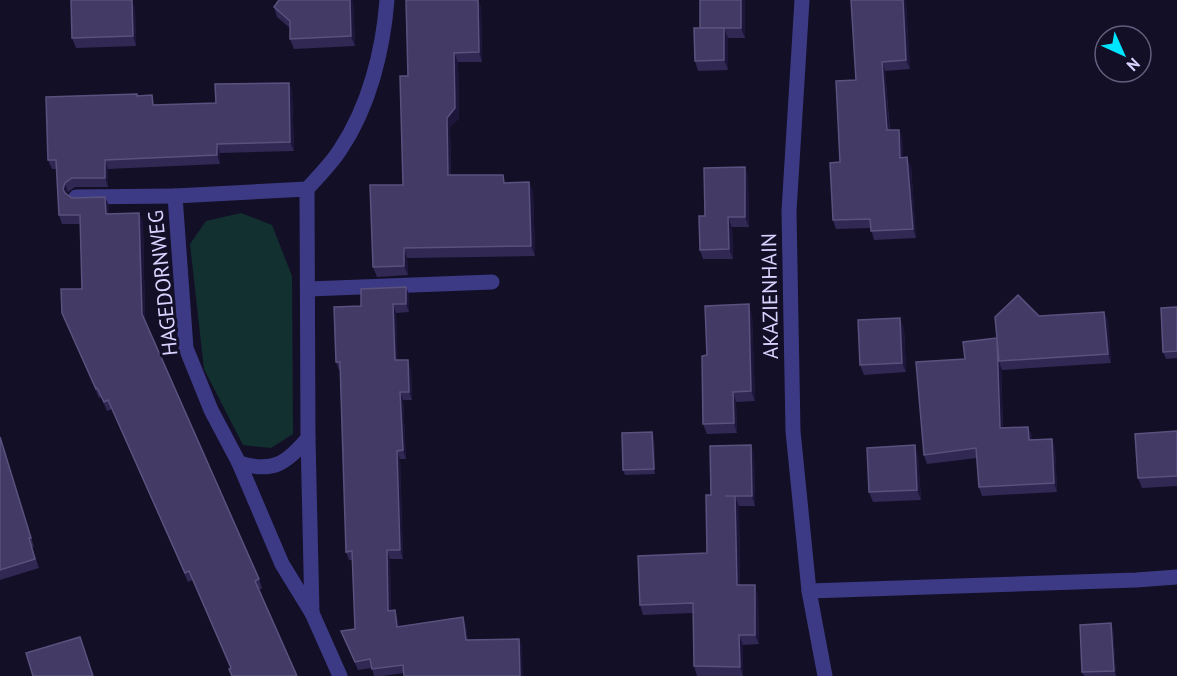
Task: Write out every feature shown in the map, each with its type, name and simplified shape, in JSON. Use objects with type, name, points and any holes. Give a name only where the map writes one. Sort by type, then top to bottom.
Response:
[{"type":"street","points":[[307,189],[340,150],[361,111],[376,66],[387,0]]},
{"type":"street","name":"AKAZIENHAIN","points":[[802,0],[789,211],[793,431],[809,591],[825,676]]},
{"type":"street","name":"HAGEDORNWEG","points":[[76,197],[307,189],[308,438],[312,613]]},
{"type":"street","name":"HAGEDORNWEG","points":[[175,195],[186,348],[211,410],[239,463],[282,564],[312,613],[340,676]]},
{"type":"street","points":[[308,289],[492,282]]},
{"type":"street","points":[[239,463],[253,467],[275,466],[293,456],[308,438]]},
{"type":"street","points":[[809,591],[1177,577]]},
{"type":"green space","points":[[241,213],[272,225],[292,276],[293,434],[271,448],[243,445],[204,369],[190,244],[206,221]]},
{"type":"building","points":[[71,0],[132,0],[133,36],[72,38]]},
{"type":"building","points":[[279,0],[350,0],[351,36],[290,39],[290,21],[274,7]]},
{"type":"building","points":[[406,0],[478,0],[479,52],[454,53],[455,108],[447,118],[448,175],[503,175],[504,183],[529,182],[531,246],[404,248],[404,266],[373,267],[370,185],[403,185],[400,76],[408,76]]},
{"type":"building","points":[[700,0],[741,0],[741,28],[700,28]]},
{"type":"building","points":[[851,0],[903,0],[906,60],[882,62],[887,130],[899,130],[900,158],[907,157],[913,229],[871,231],[870,219],[833,220],[830,163],[840,162],[836,81],[856,80]]},
{"type":"building","points":[[694,28],[724,28],[724,60],[695,61]]},
{"type":"building","points":[[289,83],[290,142],[217,144],[217,155],[105,160],[105,178],[72,178],[65,183],[63,189],[72,198],[105,197],[106,214],[139,213],[142,314],[259,579],[255,581],[297,676],[232,676],[229,669],[231,668],[189,571],[185,573],[108,400],[104,402],[96,389],[62,313],[61,289],[82,289],[80,215],[59,215],[56,160],[48,160],[46,97],[137,94],[137,96],[152,95],[153,105],[216,103],[215,84]]},
{"type":"building","points":[[745,167],[745,217],[728,217],[729,249],[700,250],[699,216],[705,216],[704,168]]},
{"type":"building","points":[[406,287],[406,304],[393,304],[395,360],[408,360],[409,392],[400,392],[403,450],[397,451],[400,550],[387,550],[388,611],[395,610],[397,627],[463,617],[466,640],[519,639],[520,676],[404,676],[403,665],[372,669],[370,659],[355,662],[341,631],[355,629],[352,551],[346,552],[340,362],[336,362],[334,307],[361,306],[361,289]]},
{"type":"building","points":[[1018,295],[1039,316],[1104,312],[1108,354],[999,361],[997,339],[1000,428],[1028,427],[1029,440],[1052,439],[1054,483],[979,487],[976,448],[924,455],[916,362],[965,359],[963,342],[997,338],[995,317]]},
{"type":"building","points":[[749,304],[751,391],[733,392],[734,423],[703,424],[702,356],[707,355],[705,306]]},
{"type":"building","points":[[1177,307],[1177,351],[1163,352],[1161,308]]},
{"type":"building","points":[[900,318],[902,363],[860,365],[858,320]]},
{"type":"building","points":[[1177,431],[1177,476],[1138,478],[1135,434]]},
{"type":"building","points":[[652,432],[654,469],[623,470],[622,433]]},
{"type":"building","points":[[0,437],[31,538],[29,538],[35,559],[0,570]]},
{"type":"building","points":[[751,445],[752,496],[735,496],[737,585],[755,585],[755,635],[739,635],[740,667],[694,666],[693,603],[640,605],[638,556],[707,553],[706,495],[711,495],[710,446]]},
{"type":"building","points":[[915,445],[917,490],[869,492],[867,448]]},
{"type":"building","points":[[1111,623],[1114,671],[1082,672],[1080,625]]},
{"type":"building","points":[[80,637],[93,676],[33,676],[26,653]]}]
